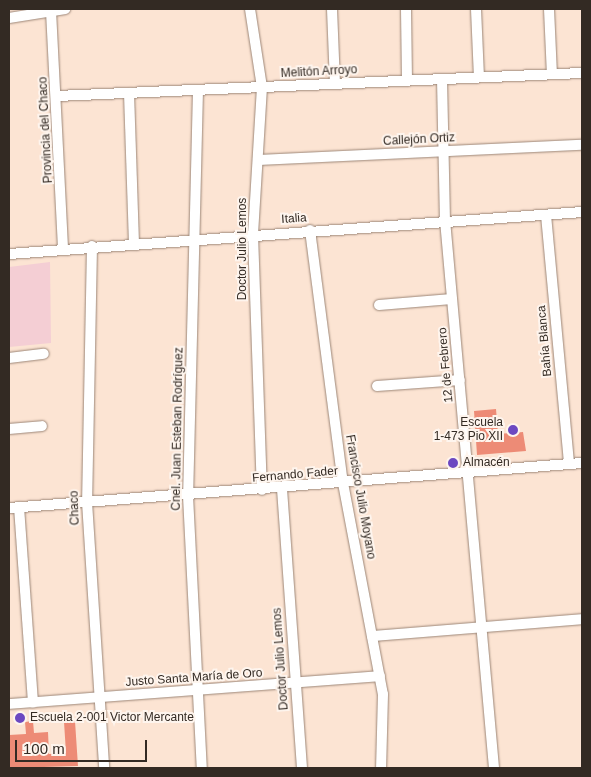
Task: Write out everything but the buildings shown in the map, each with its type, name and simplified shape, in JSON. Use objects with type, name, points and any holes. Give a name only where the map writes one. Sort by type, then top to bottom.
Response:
[{"type":"street","points":[[9,18],[65,9]]},
{"type":"street","name":"Doctor Julio Lemos","points":[[250,9],[262,87],[253,235],[262,490]]},
{"type":"street","points":[[332,9],[335,84]]},
{"type":"street","points":[[406,9],[407,80]]},
{"type":"street","points":[[476,9],[479,77]]},
{"type":"street","points":[[549,9],[552,74]]},
{"type":"street","name":"Provincia del Chaco","points":[[51,11],[57,96],[63,247]]},
{"type":"street","name":"Melitón Arroyo","points":[[57,96],[582,73]]},
{"type":"street","name":"12 de Febrero","points":[[442,79],[445,220],[494,768]]},
{"type":"street","name":"Cnel. Juan Esteban Rodríguez","points":[[198,90],[192,239],[188,496],[202,768]]},
{"type":"street","points":[[129,93],[134,243]]},
{"type":"street","name":"Callejón Ortiz","points":[[258,160],[582,145]]},
{"type":"street","name":"Italia","points":[[9,254],[63,247],[582,212]]},
{"type":"street","name":"Bahía Blanca","points":[[546,215],[569,464]]},
{"type":"street","name":"Francisco Julio Moyano","points":[[310,230],[343,483],[380,676],[381,768]]},
{"type":"street","name":"Chaco","points":[[92,246],[86,502],[104,768]]},
{"type":"street","points":[[379,305],[452,299]]},
{"type":"street","points":[[9,358],[44,354]]},
{"type":"street","points":[[377,386],[460,380]]},
{"type":"street","points":[[9,429],[42,426]]},
{"type":"street","name":"Fernando Fader","points":[[14,507],[282,489],[582,463]]},
{"type":"street","name":"Doctor Julio Lemos","points":[[282,489],[302,768]]},
{"type":"street","points":[[14,507],[33,702]]},
{"type":"street","points":[[372,636],[582,619]]},
{"type":"street","name":"Justo Santa María de Oro","points":[[9,704],[380,676]]},
{"type":"shaded area","points":[[50,262],[51,343],[9,347],[9,267]]},
{"type":"place","name":"Escuela 1-473 Pio XII","points":[[513,430]]},
{"type":"place","name":"Almacén","points":[[453,463]]},
{"type":"place","name":"Escuela 2-001 Victor Mercante","points":[[20,718]]}]
